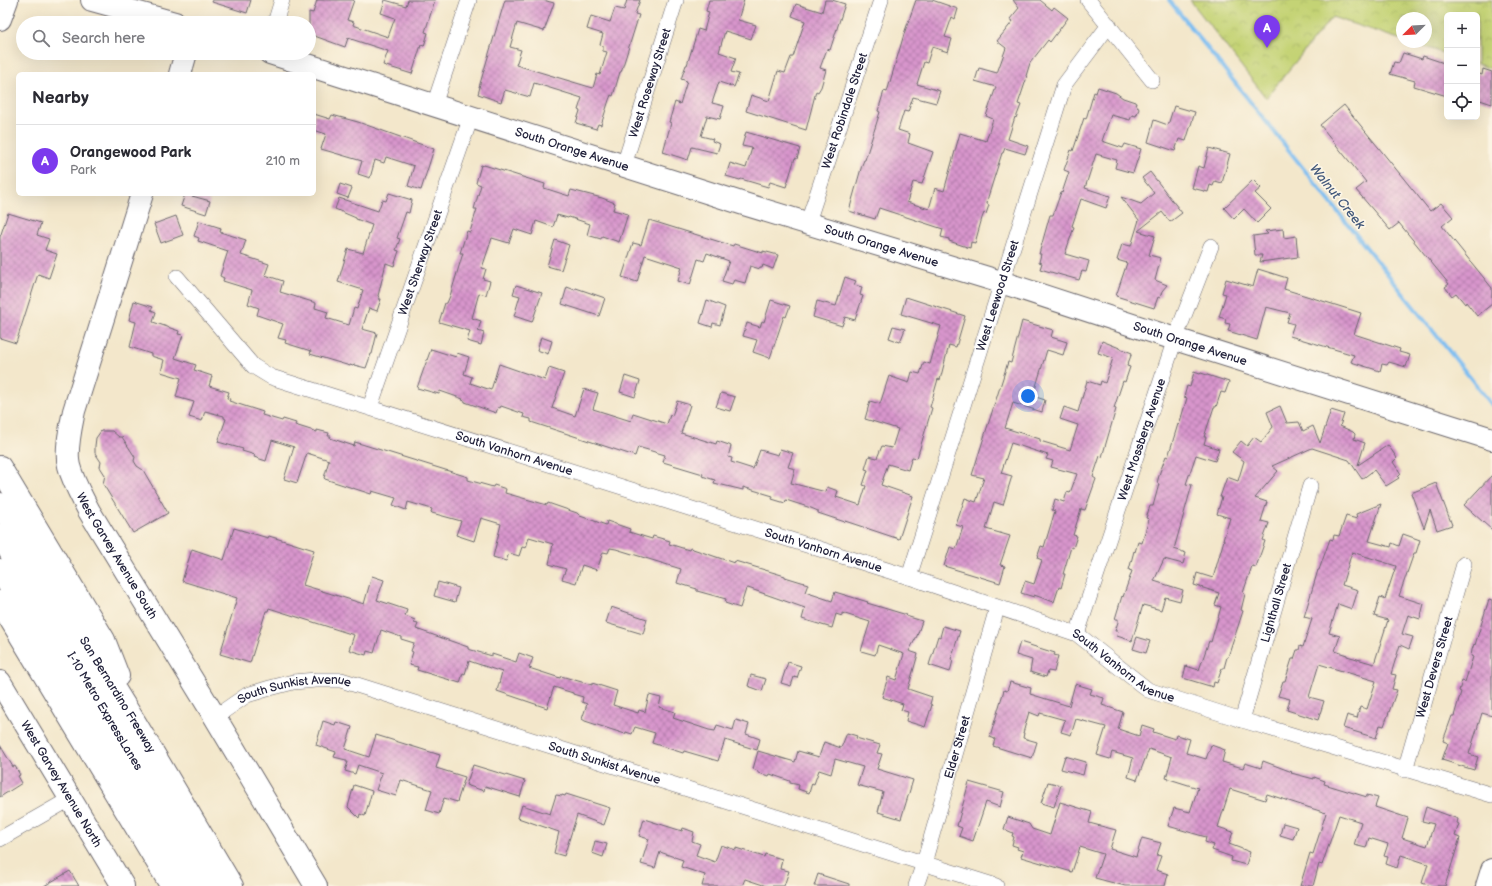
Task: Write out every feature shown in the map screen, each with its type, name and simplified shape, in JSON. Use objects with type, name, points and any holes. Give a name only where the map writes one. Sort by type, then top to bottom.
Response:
[{"type":"main road","points":[[0,19],[7,0]]},
{"type":"main road","points":[[92,0],[150,16]]},
{"type":"main road","points":[[181,72],[184,60]]},
{"type":"main road","name":"South Orange Avenue","points":[[292,60],[744,204],[808,222],[1001,282],[1175,339],[1492,439]]},
{"type":"main road","name":"West Garvey Avenue South","points":[[141,196],[74,411],[69,437],[69,465],[77,489],[89,511],[316,886]]},
{"type":"main road","points":[[0,467],[104,640],[136,724]]},
{"type":"main road","name":"San Bernardino Freeway","points":[[0,504],[136,724],[232,886]]},
{"type":"main road","name":"I-10 Metro ExpressLanes","points":[[0,536],[211,886]]},
{"type":"main road","name":"I-10 Metro ExpressLanes","points":[[0,570],[189,886]]},
{"type":"main road","points":[[2,607],[172,886]]},
{"type":"main road","name":"West Garvey Avenue North","points":[[0,682],[123,886]]},
{"type":"main road","points":[[1487,886],[1492,870]]},
{"type":"street","points":[[277,16],[282,0]]},
{"type":"street","points":[[434,105],[469,0]]},
{"type":"street","name":"West Roseway Street","points":[[624,165],[676,0]]},
{"type":"street","name":"West Robindale Street","points":[[808,222],[881,0]]},
{"type":"street","points":[[1088,0],[1152,80]]},
{"type":"street","name":"West Leewood Street","points":[[909,577],[1064,85],[1109,25]]},
{"type":"street","name":"West Sherway Street","points":[[370,407],[471,117]]},
{"type":"street","name":"West Mossberg Avenue","points":[[1077,634],[1175,339],[1211,246]]},
{"type":"street","name":"South Vanhorn Avenue","points":[[177,277],[253,366],[271,376],[909,577],[1077,634],[1148,690],[1492,796]]},
{"type":"street","name":"Lighthall Street","points":[[1242,720],[1310,486]]},
{"type":"street","name":"West Devers Street","points":[[1405,770],[1464,564]]},
{"type":"street","name":"Elder Street","points":[[916,886],[924,863],[997,608]]},
{"type":"street","name":"South Sunkist Avenue","points":[[215,717],[246,695],[293,682],[341,680],[996,886]]},
{"type":"street","points":[[0,839],[70,799]]},
{"type":"green space","points":[[1190,0],[1492,0],[1492,69],[1480,65],[1480,12],[1444,12],[1444,53],[1428,48],[1432,48],[1432,12],[1396,12],[1396,38],[1332,17],[1266,98]]},
{"type":"building","points":[[213,0],[251,0],[247,13],[212,2]]},
{"type":"building","points":[[317,0],[354,0],[347,20],[354,22],[353,25],[388,37],[395,18],[381,13],[385,0],[406,6],[408,0],[435,0],[425,32],[428,33],[424,46],[421,45],[412,74],[383,65],[388,51],[348,38],[345,47],[316,37],[316,16],[309,16],[309,12],[313,13]]},
{"type":"building","points":[[505,0],[543,0],[554,3],[544,31],[517,23],[510,47],[521,50],[516,65],[593,88],[597,74],[600,75],[607,52],[603,51],[603,46],[600,45],[603,34],[587,29],[591,16],[610,22],[615,8],[624,10],[627,0],[640,0],[635,14],[639,15],[613,96],[611,95],[601,125],[598,124],[596,129],[576,123],[582,98],[534,83],[530,97],[505,90],[501,102],[478,94]]},
{"type":"building","points":[[709,0],[744,0],[738,20],[756,25],[751,39],[725,31],[719,52],[736,58],[731,72],[739,74],[734,87],[719,82],[712,103],[724,106],[720,119],[707,116],[701,136],[713,139],[712,141],[720,144],[717,153],[692,147],[688,160],[663,152],[675,102],[680,104],[687,81],[681,79],[698,29],[704,31],[709,12],[706,11]]},
{"type":"building","points":[[825,0],[832,0],[845,4],[830,50],[827,49],[820,68],[826,70],[821,87],[818,92],[816,91],[806,130],[746,111],[751,95],[769,101],[778,71],[785,73],[791,57],[793,57],[805,21],[792,16],[796,4],[822,12]]},
{"type":"building","points":[[916,0],[932,0],[958,9],[955,19],[952,17],[945,37],[952,39],[948,52],[932,47],[927,63],[924,62],[917,84],[940,91],[936,103],[913,97],[908,112],[904,111],[898,130],[910,134],[908,143],[933,152],[922,184],[913,182],[907,202],[929,209],[935,188],[944,191],[960,133],[986,141],[993,119],[986,116],[996,87],[975,81],[979,68],[997,73],[1006,48],[997,41],[1013,21],[1010,19],[1019,8],[1013,0],[1040,0],[1052,10],[1054,7],[1068,18],[1050,42],[1048,40],[1030,63],[1018,104],[1021,105],[1016,118],[1015,117],[1008,139],[1028,146],[1025,154],[1005,148],[1002,153],[988,197],[987,204],[989,205],[986,214],[984,213],[982,218],[975,243],[971,242],[970,248],[941,237],[943,229],[879,208],[875,219],[849,211],[862,165],[865,160],[880,112],[878,111],[884,91],[887,92]]},
{"type":"building","points":[[1403,53],[1422,59],[1423,56],[1444,63],[1444,95],[1414,86],[1415,81],[1390,74],[1394,62],[1399,63]]},
{"type":"building","points":[[1483,69],[1492,72],[1492,104],[1480,100],[1480,74],[1482,75]]},
{"type":"building","points":[[1098,87],[1116,93],[1123,98],[1135,102],[1139,109],[1136,116],[1132,115],[1130,120],[1111,115],[1102,141],[1123,148],[1125,144],[1141,149],[1133,173],[1115,168],[1117,160],[1096,154],[1085,188],[1110,196],[1106,208],[1081,199],[1065,254],[1089,261],[1086,272],[1082,271],[1079,280],[1040,269],[1042,263],[1039,262],[1041,254],[1039,254],[1050,215],[1053,215],[1069,172],[1064,170],[1071,150],[1073,151],[1084,118],[1086,119],[1094,92],[1096,93]]},
{"type":"building","points":[[1344,105],[1430,211],[1441,203],[1453,217],[1442,226],[1492,288],[1492,304],[1477,316],[1466,302],[1465,304],[1456,293],[1452,296],[1445,287],[1449,284],[1399,223],[1390,230],[1356,190],[1366,182],[1320,125]]},
{"type":"building","points":[[1174,106],[1195,112],[1186,141],[1179,139],[1175,151],[1148,142],[1154,120],[1168,125]]},
{"type":"building","points":[[316,115],[330,119],[332,115],[358,122],[434,149],[421,190],[408,186],[414,166],[386,157],[384,163],[375,160],[370,178],[358,174],[362,161],[321,149],[326,134],[316,131]]},
{"type":"building","points":[[746,132],[800,148],[797,159],[795,158],[786,187],[770,182],[768,187],[726,176],[730,163],[746,168],[752,148],[742,146]]},
{"type":"building","points":[[1209,148],[1230,154],[1222,183],[1215,181],[1213,186],[1210,185],[1208,192],[1192,188],[1198,166],[1204,168]]},
{"type":"building","points":[[481,165],[545,184],[544,188],[569,196],[571,190],[602,198],[615,203],[613,210],[628,214],[619,242],[602,236],[601,239],[587,235],[590,224],[569,217],[557,215],[553,227],[536,221],[532,235],[514,229],[509,243],[492,238],[482,268],[486,269],[483,279],[490,281],[486,295],[479,293],[472,318],[481,321],[478,331],[484,333],[481,345],[467,341],[470,331],[439,322],[445,303],[447,303],[450,296],[463,253],[460,253],[467,231],[470,232],[477,209],[474,209],[481,185],[476,183]]},
{"type":"building","points":[[1150,172],[1182,213],[1170,222],[1162,212],[1138,231],[1155,236],[1149,255],[1161,258],[1155,280],[1167,285],[1162,291],[1160,298],[1158,297],[1154,308],[1116,296],[1127,263],[1117,260],[1122,244],[1131,246],[1139,220],[1121,197],[1141,204],[1154,193],[1142,178]]},
{"type":"building","points":[[1253,180],[1261,188],[1255,193],[1271,209],[1257,223],[1244,209],[1234,219],[1224,208]]},
{"type":"building","points":[[340,184],[352,188],[348,198],[337,194]]},
{"type":"building","points":[[389,193],[412,200],[409,213],[406,212],[397,238],[400,239],[396,250],[399,251],[394,266],[386,263],[378,296],[379,299],[381,299],[377,311],[369,308],[362,329],[377,333],[372,354],[366,368],[354,365],[350,366],[310,354],[311,351],[285,343],[286,340],[278,338],[283,324],[257,315],[259,308],[248,304],[252,290],[223,281],[224,278],[220,276],[228,251],[198,241],[199,238],[194,236],[199,221],[221,228],[220,232],[246,240],[241,255],[269,264],[265,275],[283,281],[280,292],[316,303],[315,308],[328,312],[326,318],[349,325],[354,308],[357,309],[363,290],[338,282],[348,249],[363,253],[372,225],[335,209],[339,198],[378,211],[382,200],[386,201]]},
{"type":"building","points":[[184,196],[192,196],[210,201],[206,214],[181,206]]},
{"type":"building","points":[[8,213],[41,223],[37,235],[49,239],[45,250],[57,254],[49,278],[38,274],[16,343],[0,338],[0,237]]},
{"type":"building","points":[[176,216],[183,235],[161,243],[154,224]]},
{"type":"building","points":[[649,220],[733,246],[734,244],[763,253],[763,251],[778,255],[773,269],[763,265],[760,269],[750,266],[745,283],[734,280],[732,284],[722,281],[729,261],[707,253],[704,261],[698,259],[690,285],[678,281],[682,267],[645,255],[637,282],[622,277],[633,243],[641,245]]},
{"type":"building","points":[[1283,229],[1284,238],[1296,236],[1298,257],[1260,262],[1262,255],[1255,255],[1253,236],[1268,234],[1265,231]]},
{"type":"building","points":[[555,240],[569,245],[561,270],[547,266]]},
{"type":"building","points":[[1258,269],[1287,278],[1284,289],[1361,313],[1354,334],[1400,349],[1399,352],[1410,355],[1406,367],[1389,362],[1387,365],[1382,364],[1380,371],[1351,362],[1354,355],[1290,336],[1294,324],[1287,322],[1290,313],[1266,307],[1257,340],[1228,331],[1230,324],[1225,323],[1226,319],[1219,317],[1226,294],[1222,293],[1226,279],[1253,287]]},
{"type":"building","points":[[845,277],[856,281],[854,285],[862,287],[860,295],[863,296],[855,320],[845,317],[842,326],[813,317],[817,301],[836,306]]},
{"type":"building","points":[[516,285],[542,293],[532,322],[514,316],[520,296],[513,294]]},
{"type":"building","points":[[567,287],[575,290],[576,288],[605,298],[599,316],[562,304]]},
{"type":"building","points":[[906,297],[965,316],[956,347],[949,345],[940,380],[938,379],[930,407],[932,408],[917,458],[912,457],[908,470],[888,464],[881,485],[913,496],[899,539],[818,513],[818,511],[811,508],[786,500],[785,503],[772,499],[773,496],[743,487],[743,490],[714,483],[715,480],[702,476],[703,474],[663,462],[665,455],[638,447],[635,456],[531,422],[531,419],[523,417],[524,414],[501,406],[500,408],[498,407],[496,413],[440,391],[439,394],[417,388],[431,349],[456,357],[457,353],[469,357],[464,374],[472,377],[470,383],[491,390],[499,364],[545,380],[549,368],[564,373],[552,408],[575,416],[584,389],[598,393],[593,409],[631,421],[633,413],[667,424],[670,415],[672,416],[677,401],[690,405],[681,433],[716,444],[717,441],[731,446],[728,457],[732,458],[731,462],[753,469],[760,450],[778,455],[780,449],[793,453],[788,467],[795,469],[791,483],[826,492],[827,487],[838,491],[836,497],[860,505],[866,486],[863,485],[868,470],[865,469],[869,456],[877,458],[882,446],[892,448],[898,429],[865,419],[870,401],[880,404],[889,376],[909,383],[912,372],[920,374],[924,362],[930,364],[941,326],[901,314]]},
{"type":"building","points":[[707,300],[725,307],[720,325],[713,323],[712,327],[700,323]]},
{"type":"building","points":[[771,300],[790,306],[786,317],[784,316],[770,358],[753,352],[757,340],[743,336],[747,323],[760,327],[762,321],[764,322]]},
{"type":"building","points":[[134,301],[153,307],[151,310],[156,312],[153,322],[179,331],[178,334],[183,335],[175,358],[196,365],[194,370],[212,376],[209,386],[229,392],[227,398],[230,399],[229,401],[263,412],[262,415],[282,421],[283,419],[296,423],[295,425],[317,432],[317,430],[329,433],[328,436],[331,436],[330,438],[354,446],[355,442],[468,477],[468,480],[493,487],[494,485],[506,489],[505,493],[547,505],[548,503],[606,525],[607,521],[630,529],[629,532],[652,539],[653,536],[670,541],[669,544],[689,550],[690,548],[734,563],[735,561],[785,576],[808,584],[805,592],[832,601],[835,592],[922,621],[917,636],[909,651],[918,654],[908,689],[932,697],[930,704],[932,705],[925,727],[906,721],[908,712],[901,710],[903,704],[882,697],[888,677],[896,680],[904,654],[878,645],[875,655],[861,651],[870,622],[842,613],[842,616],[836,614],[832,628],[802,619],[805,608],[748,588],[746,589],[740,608],[725,603],[726,599],[697,591],[697,589],[677,583],[681,569],[610,548],[608,553],[603,552],[597,570],[582,565],[576,583],[562,579],[566,569],[549,564],[553,544],[529,537],[526,548],[522,547],[519,556],[509,553],[506,561],[493,557],[501,524],[481,518],[474,541],[456,535],[461,521],[432,513],[432,509],[408,502],[406,510],[393,505],[396,498],[372,491],[371,494],[325,479],[329,460],[307,453],[297,483],[284,479],[294,447],[272,440],[266,461],[254,457],[255,455],[242,451],[243,449],[218,442],[226,419],[224,416],[205,411],[202,421],[189,417],[194,402],[176,397],[181,378],[161,372],[164,360],[130,347],[136,322],[129,320]]},
{"type":"building","points":[[1022,321],[1053,330],[1051,337],[1067,342],[1063,355],[1047,350],[1033,396],[1045,400],[1042,412],[1013,403],[1005,428],[1070,450],[1078,425],[1060,419],[1064,407],[1078,412],[1087,381],[1100,385],[1101,381],[1105,383],[1113,358],[1098,353],[1102,341],[1132,353],[1127,366],[1130,367],[1125,382],[1123,381],[1114,408],[1116,409],[1102,457],[1100,456],[1093,477],[1096,479],[1085,510],[1081,509],[1073,535],[1077,536],[1073,548],[1071,547],[1063,574],[1065,574],[1061,588],[1059,587],[1054,602],[1034,595],[1034,597],[1021,593],[1025,581],[1034,584],[1042,560],[1037,558],[1041,546],[1044,547],[1055,511],[1052,510],[1055,499],[1064,502],[1067,492],[1070,493],[1077,474],[1051,467],[1053,461],[1046,459],[1048,455],[1011,443],[1001,473],[1012,476],[1003,505],[994,502],[986,529],[1010,536],[1000,565],[1005,566],[1000,583],[944,566],[950,547],[956,549],[963,527],[956,525],[965,498],[976,502],[984,478],[972,475],[1008,362],[1011,363]]},
{"type":"building","points":[[893,326],[905,329],[900,342],[889,338]]},
{"type":"building","points":[[541,337],[552,341],[548,354],[537,350]]},
{"type":"building","points":[[1194,372],[1229,382],[1225,393],[1221,392],[1216,407],[1214,407],[1204,437],[1206,437],[1204,444],[1219,449],[1215,461],[1196,455],[1186,484],[1192,485],[1174,549],[1186,553],[1183,564],[1164,559],[1154,581],[1183,590],[1180,601],[1165,597],[1161,610],[1143,605],[1132,641],[1117,636],[1118,631],[1115,631],[1118,619],[1115,619],[1132,571],[1129,570],[1134,551],[1135,552],[1138,542],[1142,543],[1149,519],[1146,518],[1150,506],[1153,506],[1159,484],[1157,483],[1160,472],[1166,456],[1168,457],[1178,424],[1179,425],[1187,398],[1184,397],[1187,386],[1190,387]]},
{"type":"building","points":[[625,376],[640,381],[635,397],[620,392]]},
{"type":"building","points":[[721,393],[735,397],[730,411],[716,407]]},
{"type":"building","points":[[1280,406],[1287,423],[1299,422],[1303,431],[1313,426],[1320,443],[1331,410],[1344,414],[1340,426],[1353,432],[1355,434],[1354,439],[1365,443],[1358,465],[1388,445],[1397,458],[1393,462],[1401,474],[1398,477],[1399,478],[1386,486],[1374,470],[1362,479],[1349,460],[1312,448],[1272,466],[1278,471],[1255,498],[1267,502],[1261,521],[1269,523],[1263,540],[1265,541],[1256,567],[1252,566],[1243,593],[1245,594],[1241,610],[1243,611],[1228,657],[1224,668],[1222,668],[1217,683],[1214,682],[1213,687],[1183,678],[1186,666],[1199,670],[1209,641],[1211,642],[1221,607],[1215,605],[1219,593],[1194,585],[1197,573],[1213,578],[1224,540],[1230,518],[1217,514],[1222,497],[1220,497],[1227,477],[1238,481],[1244,461],[1232,452],[1241,441],[1247,446],[1254,437],[1261,442],[1273,427],[1267,412]]},
{"type":"building","points":[[101,431],[112,431],[119,437],[122,437],[135,457],[134,461],[137,466],[143,470],[168,513],[133,533],[103,484],[105,475],[100,467],[101,462],[95,453],[96,438]]},
{"type":"building","points":[[1492,475],[1492,530],[1464,505]]},
{"type":"building","points":[[1436,483],[1452,525],[1437,530],[1430,510],[1424,528],[1411,493]]},
{"type":"building","points":[[1381,504],[1369,541],[1391,547],[1392,543],[1399,546],[1403,534],[1420,540],[1399,596],[1424,604],[1420,619],[1408,615],[1402,634],[1413,637],[1409,649],[1400,645],[1391,674],[1396,675],[1392,689],[1397,690],[1384,726],[1380,725],[1376,738],[1343,728],[1347,715],[1357,718],[1360,707],[1367,709],[1376,681],[1319,664],[1309,697],[1324,701],[1318,720],[1287,710],[1290,699],[1278,696],[1283,681],[1285,681],[1292,659],[1294,659],[1300,646],[1303,647],[1312,619],[1304,617],[1318,570],[1330,539],[1333,540],[1334,535],[1339,536],[1346,516],[1357,519],[1356,514]],"holes":[[[1352,552],[1396,566],[1385,599],[1380,597],[1374,616],[1388,620],[1374,664],[1335,651],[1340,636],[1329,633],[1338,604],[1352,609],[1358,590],[1342,585]]]},
{"type":"building","points":[[234,528],[268,538],[269,536],[314,550],[303,585],[364,604],[372,576],[384,580],[377,600],[407,610],[405,616],[415,620],[414,623],[418,624],[416,629],[468,647],[468,649],[492,656],[492,654],[516,662],[519,653],[533,658],[529,668],[560,678],[561,676],[592,685],[592,683],[617,691],[613,705],[638,713],[639,710],[645,712],[649,695],[661,698],[659,707],[675,712],[673,718],[709,730],[715,731],[717,725],[733,730],[736,720],[749,724],[746,734],[760,739],[757,750],[725,740],[718,761],[684,751],[683,753],[652,743],[655,733],[635,727],[632,734],[626,732],[625,734],[585,721],[582,719],[587,704],[582,702],[583,697],[573,693],[554,687],[547,708],[497,691],[502,672],[469,661],[465,674],[463,673],[460,683],[417,670],[418,667],[409,665],[414,643],[401,639],[401,637],[381,630],[374,653],[367,651],[366,655],[349,650],[354,635],[269,608],[268,611],[266,611],[250,663],[220,654],[237,598],[182,581],[192,549],[224,560]]},
{"type":"building","points":[[438,582],[459,588],[455,602],[434,596]]},
{"type":"building","points":[[1489,599],[1492,600],[1492,716],[1482,713],[1469,754],[1478,757],[1474,770],[1442,760],[1448,743],[1443,741],[1452,716],[1454,716],[1461,692],[1459,691],[1462,681],[1465,682],[1473,657],[1471,656],[1472,650],[1474,644],[1475,645]]},
{"type":"building","points":[[611,607],[647,619],[643,634],[606,623]]},
{"type":"building","points":[[943,626],[960,631],[951,659],[953,660],[950,672],[929,665],[938,636],[940,637]]},
{"type":"building","points":[[1137,637],[1150,641],[1146,653],[1133,649]]},
{"type":"building","points":[[1020,642],[1055,653],[1054,655],[1058,656],[1054,672],[1048,671],[1046,677],[1030,672],[1032,660],[1016,655]]},
{"type":"building","points":[[788,662],[801,666],[797,678],[794,677],[791,686],[781,683]]},
{"type":"building","points":[[751,675],[766,679],[762,691],[748,686]]},
{"type":"building","points":[[1010,682],[1031,688],[1030,694],[1069,706],[1075,684],[1092,689],[1090,694],[1104,698],[1102,705],[1123,712],[1118,729],[1139,736],[1142,725],[1154,729],[1153,732],[1175,739],[1176,735],[1190,739],[1186,753],[1206,759],[1211,745],[1225,750],[1222,762],[1243,768],[1245,763],[1261,768],[1263,761],[1292,772],[1291,773],[1314,779],[1314,777],[1325,781],[1324,784],[1367,797],[1367,795],[1378,798],[1375,807],[1408,818],[1402,838],[1427,846],[1434,824],[1422,821],[1426,807],[1458,819],[1457,823],[1459,824],[1455,836],[1460,838],[1445,886],[1431,886],[1422,883],[1428,864],[1401,855],[1397,868],[1386,864],[1388,857],[1384,856],[1388,844],[1369,838],[1366,848],[1354,845],[1361,822],[1339,815],[1322,865],[1319,864],[1313,886],[1300,886],[1310,853],[1313,854],[1326,813],[1267,794],[1265,800],[1230,789],[1218,827],[1233,832],[1229,844],[1250,852],[1246,865],[1231,861],[1232,857],[1212,850],[1214,845],[1205,842],[1206,837],[1168,826],[1174,808],[1190,812],[1198,788],[1166,778],[1172,757],[1149,749],[1137,780],[1128,777],[1133,758],[1112,752],[1110,759],[1097,755],[1106,727],[1076,719],[1071,735],[1061,732],[1065,720],[1040,713],[1039,716],[1029,712],[1023,738],[1037,742],[1032,758],[993,746],[995,739],[990,737],[1004,690],[1007,691]]},
{"type":"building","points":[[323,721],[335,725],[336,722],[352,727],[345,749],[369,757],[376,735],[440,755],[436,768],[465,777],[457,802],[444,798],[439,814],[426,810],[432,790],[401,780],[396,796],[376,790],[382,773],[358,765],[355,774],[345,771],[348,762],[346,762],[346,760],[334,757],[336,752],[316,745]]},
{"type":"building","points":[[847,733],[857,736],[856,738],[880,745],[877,753],[882,754],[877,769],[913,780],[901,819],[878,812],[883,792],[857,785],[863,767],[835,759],[831,774],[819,770],[814,784],[812,783],[809,793],[798,789],[799,785],[790,783],[790,781],[770,774],[769,776],[758,773],[758,771],[753,769],[758,751],[795,762],[798,751],[819,757],[824,742],[841,748]]},
{"type":"building","points":[[0,745],[13,767],[15,766],[22,783],[0,797]]},
{"type":"building","points":[[1065,756],[1086,762],[1083,775],[1061,769]]},
{"type":"building","points":[[473,765],[525,781],[520,797],[485,786],[484,791],[466,785]]},
{"type":"building","points":[[969,782],[1004,792],[1000,807],[986,802],[973,841],[959,836],[962,828],[957,826]]},
{"type":"building","points":[[1048,782],[1061,785],[1054,807],[1041,803]]},
{"type":"building","points":[[354,785],[372,791],[365,816],[360,814],[359,818],[348,807]]},
{"type":"building","points":[[566,794],[610,808],[604,825],[577,815],[564,856],[554,853],[559,832],[518,818],[522,805],[550,814],[556,795],[565,796]]},
{"type":"building","points":[[1060,802],[1092,812],[1089,823],[1116,830],[1110,849],[1136,857],[1142,838],[1161,843],[1157,855],[1161,856],[1156,870],[1168,874],[1165,886],[1125,886],[1095,878],[1103,854],[1080,847],[1072,872],[1021,857],[1023,851],[1012,845],[1014,837],[1012,836],[1013,833],[1004,829],[1008,817],[1029,824],[1032,829],[1050,835]]},
{"type":"building","points":[[644,819],[682,831],[683,828],[694,832],[692,841],[700,844],[696,855],[715,862],[721,845],[764,857],[765,854],[782,859],[780,869],[789,871],[784,886],[766,886],[745,879],[742,886],[702,886],[705,875],[681,867],[683,860],[660,852],[655,868],[641,864],[649,839],[639,836]]},
{"type":"building","points":[[1283,823],[1297,827],[1293,839],[1280,835]]},
{"type":"building","points":[[595,841],[607,844],[603,857],[592,853]]},
{"type":"building","points":[[70,871],[79,886],[44,886]]},
{"type":"building","points":[[818,874],[849,884],[849,886],[814,886]]},
{"type":"waterway","name":"Walnut Creek","points":[[1169,0],[1492,405]]},
{"type":"place","name":"Orangewood Park","points":[[1267,48]]}]
